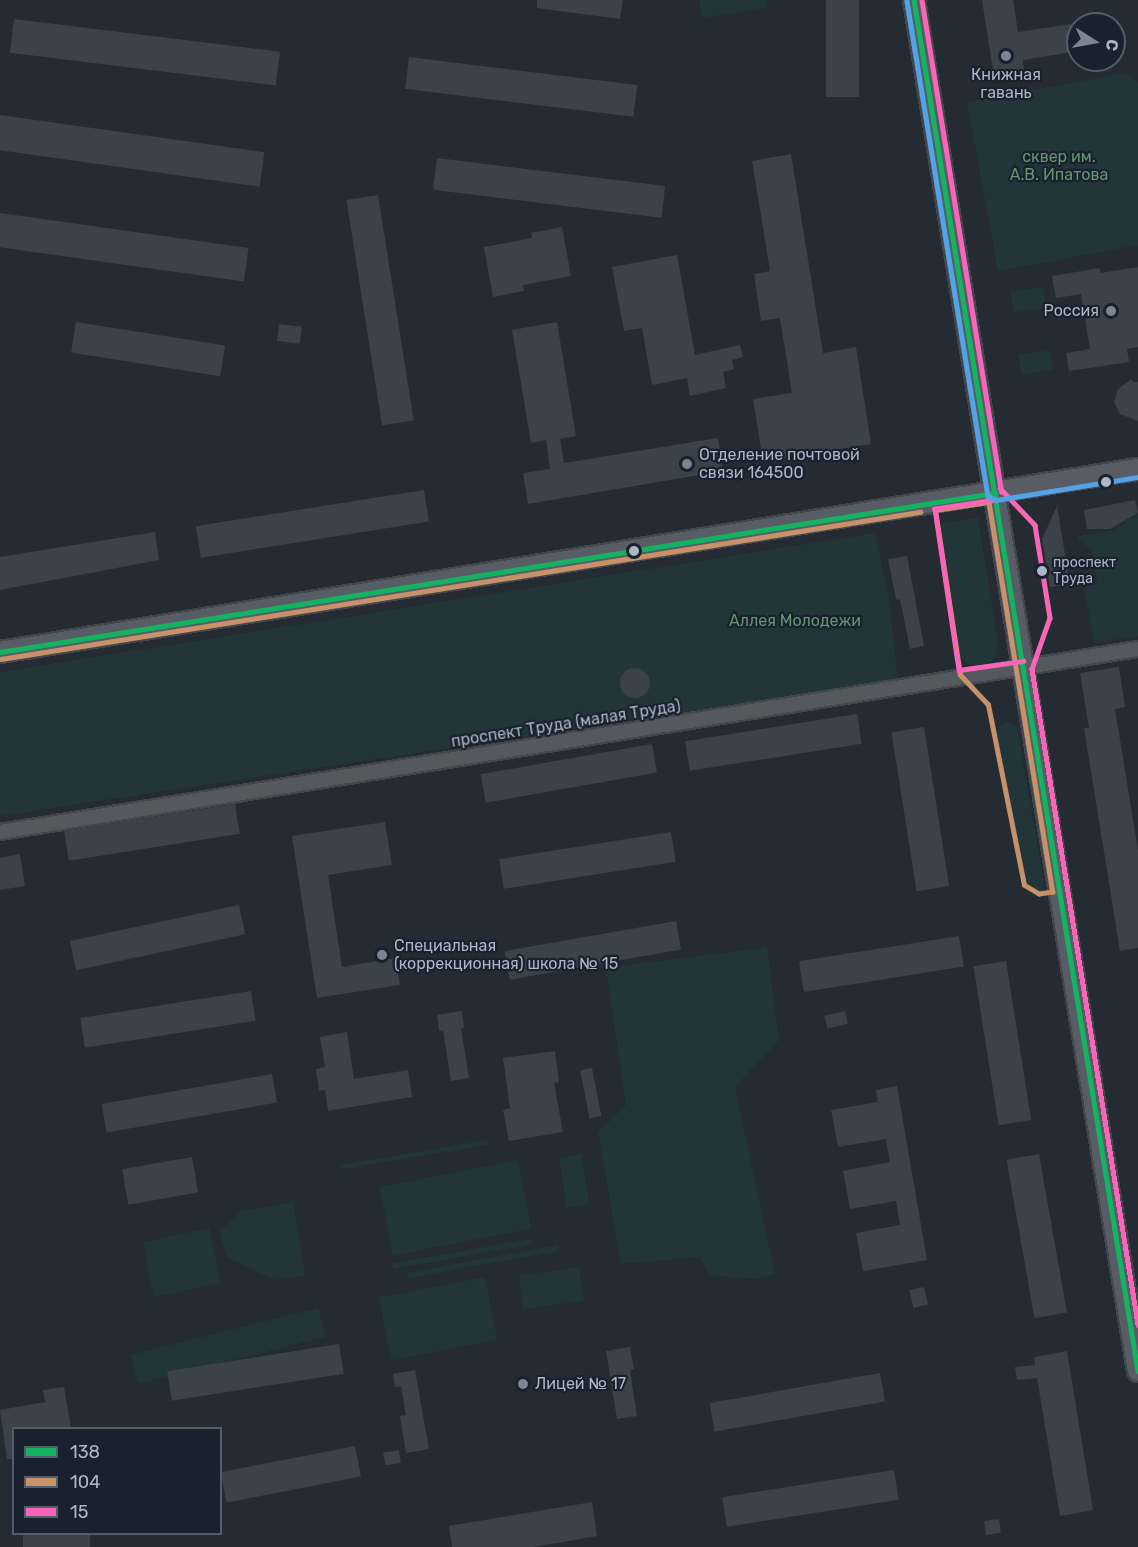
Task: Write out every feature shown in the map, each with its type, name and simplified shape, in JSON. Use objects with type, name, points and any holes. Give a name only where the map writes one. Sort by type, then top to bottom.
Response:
[{"type":"street","points":[[914,0],[1138,1371]]},
{"type":"street","points":[[0,652],[1138,469]]},
{"type":"street","name":"проспект Труда (малая Труда)","points":[[0,832],[1138,648]]},
{"type":"green space","points":[[699,0],[767,0],[768,7],[702,18]]},
{"type":"green space","name":"сквер им. А.В. Ипатова","points":[[1126,73],[1138,83],[1138,245],[998,271],[967,102]]},
{"type":"green space","points":[[1043,287],[1046,308],[1013,312],[1010,292]]},
{"type":"green space","points":[[1050,350],[1053,370],[1022,375],[1018,355]]},
{"type":"green space","points":[[1138,515],[1138,636],[1094,643],[1084,586],[1097,581],[1092,550],[1079,540],[1078,536],[1111,531]]},
{"type":"green space","points":[[978,517],[998,644],[995,657],[990,663],[976,666],[964,661],[958,654],[936,525]]},
{"type":"green space","name":"Аллея Молодежи","points":[[875,533],[888,595],[898,680],[0,816],[0,672]]},
{"type":"green space","points":[[1007,722],[1017,727],[1044,883],[1041,890],[1031,892],[1022,885],[996,731],[1001,724]]},
{"type":"green space","points":[[767,947],[779,1040],[735,1087],[775,1274],[755,1279],[709,1275],[700,1257],[621,1264],[598,1132],[626,1105],[606,968]]},
{"type":"green space","points":[[487,1140],[487,1145],[342,1169],[340,1165]]},
{"type":"green space","points":[[582,1154],[589,1205],[566,1208],[559,1157]]},
{"type":"green space","points":[[518,1160],[531,1229],[393,1256],[380,1187]]},
{"type":"green space","points":[[293,1202],[305,1275],[274,1280],[227,1257],[219,1231],[242,1211]]},
{"type":"green space","points":[[209,1228],[221,1283],[154,1297],[142,1242]]},
{"type":"green space","points":[[532,1239],[533,1244],[393,1269],[393,1263]]},
{"type":"green space","points":[[558,1245],[559,1251],[408,1278],[407,1273]]},
{"type":"green space","points":[[579,1267],[584,1301],[523,1309],[519,1275]]},
{"type":"green space","points":[[485,1277],[497,1340],[391,1360],[379,1298]]},
{"type":"green space","points":[[318,1308],[325,1337],[138,1384],[131,1355]]},
{"type":"building","points":[[537,0],[623,0],[620,19],[537,8]]},
{"type":"building","points":[[826,0],[859,0],[859,97],[826,97]]},
{"type":"building","points":[[982,0],[1013,0],[1018,32],[1066,25],[1066,53],[1023,60],[1024,71],[994,76]]},
{"type":"building","points":[[14,19],[280,52],[276,85],[10,53]]},
{"type":"building","points":[[409,57],[637,85],[633,117],[405,89]]},
{"type":"building","points":[[0,115],[264,152],[260,187],[0,150]]},
{"type":"building","points":[[791,154],[823,353],[856,347],[871,444],[763,461],[753,399],[792,393],[780,318],[761,321],[754,274],[770,271],[752,161]]},
{"type":"building","points":[[437,158],[665,186],[661,218],[433,190]]},
{"type":"building","points":[[378,195],[414,420],[382,425],[346,200]]},
{"type":"building","points":[[0,213],[249,248],[244,282],[0,247]]},
{"type":"building","points":[[562,227],[571,276],[523,285],[524,291],[493,297],[484,247],[532,238],[531,233]]},
{"type":"building","points":[[677,255],[695,355],[740,345],[743,357],[732,360],[734,369],[723,372],[726,388],[690,396],[687,378],[652,385],[642,328],[624,331],[612,267]]},
{"type":"building","name":"Россия","points":[[1138,267],[1138,347],[1127,349],[1129,362],[1069,371],[1066,353],[1090,349],[1081,294],[1056,298],[1052,276],[1100,268],[1100,273]]},
{"type":"building","points":[[76,322],[225,346],[220,376],[71,353]]},
{"type":"building","points":[[557,322],[576,436],[560,439],[564,463],[718,438],[723,471],[528,504],[523,473],[550,469],[546,440],[531,443],[512,330]]},
{"type":"building","points":[[279,324],[302,327],[300,344],[277,341]]},
{"type":"building","points":[[1132,379],[1133,382],[1138,382],[1138,421],[1120,414],[1114,402],[1118,389]]},
{"type":"building","points":[[424,490],[429,522],[201,558],[196,526]]},
{"type":"building","points":[[1135,500],[1138,513],[1110,529],[1087,529],[1084,510]]},
{"type":"building","points":[[1057,506],[1070,584],[1050,587],[1042,539]]},
{"type":"building","points":[[155,532],[159,560],[0,590],[0,557]]},
{"type":"building","points":[[907,556],[924,646],[910,649],[900,599],[896,600],[888,559]]},
{"type":"building","points":[[1119,667],[1125,707],[1115,709],[1138,850],[1138,948],[1120,951],[1084,728],[1089,728],[1080,673]]},
{"type":"building","points":[[635,668],[646,672],[650,683],[646,694],[635,698],[624,694],[620,683],[624,672]]},
{"type":"building","points":[[857,714],[862,744],[690,771],[685,741]]},
{"type":"building","points":[[924,727],[949,886],[917,891],[891,732]]},
{"type":"building","points":[[652,744],[657,773],[486,803],[481,774]]},
{"type":"building","points":[[235,804],[240,834],[69,861],[64,831]]},
{"type":"building","points":[[385,822],[392,865],[328,875],[342,967],[396,958],[400,985],[317,998],[292,836]]},
{"type":"building","points":[[671,832],[676,862],[504,889],[499,859]]},
{"type":"building","points":[[20,854],[25,886],[0,890],[0,858]]},
{"type":"building","points":[[239,905],[245,934],[76,970],[70,941]]},
{"type":"building","points":[[676,921],[681,950],[510,980],[505,951]]},
{"type":"building","points":[[959,936],[964,967],[804,992],[799,961]]},
{"type":"building","points":[[1006,961],[1031,1120],[999,1125],[973,966]]},
{"type":"building","points":[[251,991],[256,1021],[85,1048],[80,1018]]},
{"type":"building","points":[[462,1011],[464,1028],[461,1028],[469,1078],[451,1081],[443,1030],[439,1031],[437,1015]]},
{"type":"building","points":[[845,1011],[848,1024],[827,1028],[825,1016]]},
{"type":"building","points":[[347,1032],[354,1079],[408,1070],[412,1097],[328,1111],[325,1090],[319,1091],[316,1069],[325,1067],[320,1037]]},
{"type":"building","points":[[555,1051],[559,1082],[554,1083],[563,1132],[509,1141],[503,1110],[510,1108],[503,1058]]},
{"type":"building","points":[[592,1068],[601,1116],[590,1118],[580,1070]]},
{"type":"building","points":[[272,1074],[277,1103],[107,1133],[102,1104]]},
{"type":"building","points":[[897,1086],[927,1260],[863,1271],[856,1233],[900,1225],[896,1201],[850,1209],[843,1171],[890,1162],[886,1139],[838,1147],[831,1110],[878,1102],[876,1090]]},
{"type":"building","points":[[1039,1154],[1067,1313],[1034,1318],[1007,1160]]},
{"type":"building","points":[[192,1157],[198,1192],[128,1205],[122,1169]]},
{"type":"building","points":[[924,1287],[928,1305],[913,1308],[909,1290]]},
{"type":"building","points":[[339,1344],[344,1374],[172,1401],[167,1371]]},
{"type":"building","points":[[630,1347],[634,1369],[630,1370],[637,1416],[617,1419],[606,1351]]},
{"type":"building","points":[[1067,1351],[1093,1510],[1060,1516],[1037,1378],[1017,1380],[1015,1367],[1035,1365],[1034,1357]]},
{"type":"building","points":[[415,1370],[429,1449],[406,1453],[400,1416],[406,1415],[401,1386],[395,1387],[393,1374]]},
{"type":"building","points":[[880,1373],[885,1402],[715,1432],[710,1403]]},
{"type":"building","points":[[64,1387],[71,1427],[12,1427],[12,1459],[7,1459],[0,1410],[45,1402],[43,1390]]},
{"type":"building","points":[[355,1446],[361,1476],[226,1503],[222,1472]]},
{"type":"building","points":[[399,1450],[401,1463],[385,1465],[383,1453]]},
{"type":"building","points":[[894,1470],[899,1500],[727,1527],[722,1497]]},
{"type":"building","points":[[592,1502],[597,1536],[534,1547],[452,1547],[449,1526]]},
{"type":"building","points":[[999,1519],[1001,1533],[986,1535],[984,1521]]},
{"type":"building","points":[[23,1535],[90,1535],[90,1547],[23,1547]]},
{"type":"transit line","name":"138","points":[[914,0],[1138,1371]]},
{"type":"transit line","name":"15","points":[[922,0],[1002,492]]},
{"type":"transit line","points":[[907,1],[988,496],[996,500],[1138,477]]},
{"type":"transit line","name":"15","points":[[1000,488],[1035,525],[1050,618],[1032,669],[1138,1324]]},
{"type":"transit line","name":"138","points":[[0,652],[995,493]]},
{"type":"transit line","name":"15","points":[[996,500],[935,509],[959,670],[1023,661]]},
{"type":"transit line","name":"104","points":[[989,502],[1053,892],[1039,894],[1024,885],[988,705],[960,675],[935,510],[989,502]]},
{"type":"transit line","name":"104","points":[[1,659],[920,512]]},
{"type":"place","name":"Книжная гавань","points":[[1006,56]]},
{"type":"place","name":"Россия","points":[[1111,311]]},
{"type":"place","name":"Отделение почтовой связи 164500","points":[[687,464]]},
{"type":"place","name":"проспект Труда","points":[[1042,571]]},
{"type":"place","name":"Специальная (коррекционная) школа № 15","points":[[382,955]]},
{"type":"place","name":"Лицей № 17","points":[[523,1384]]}]
